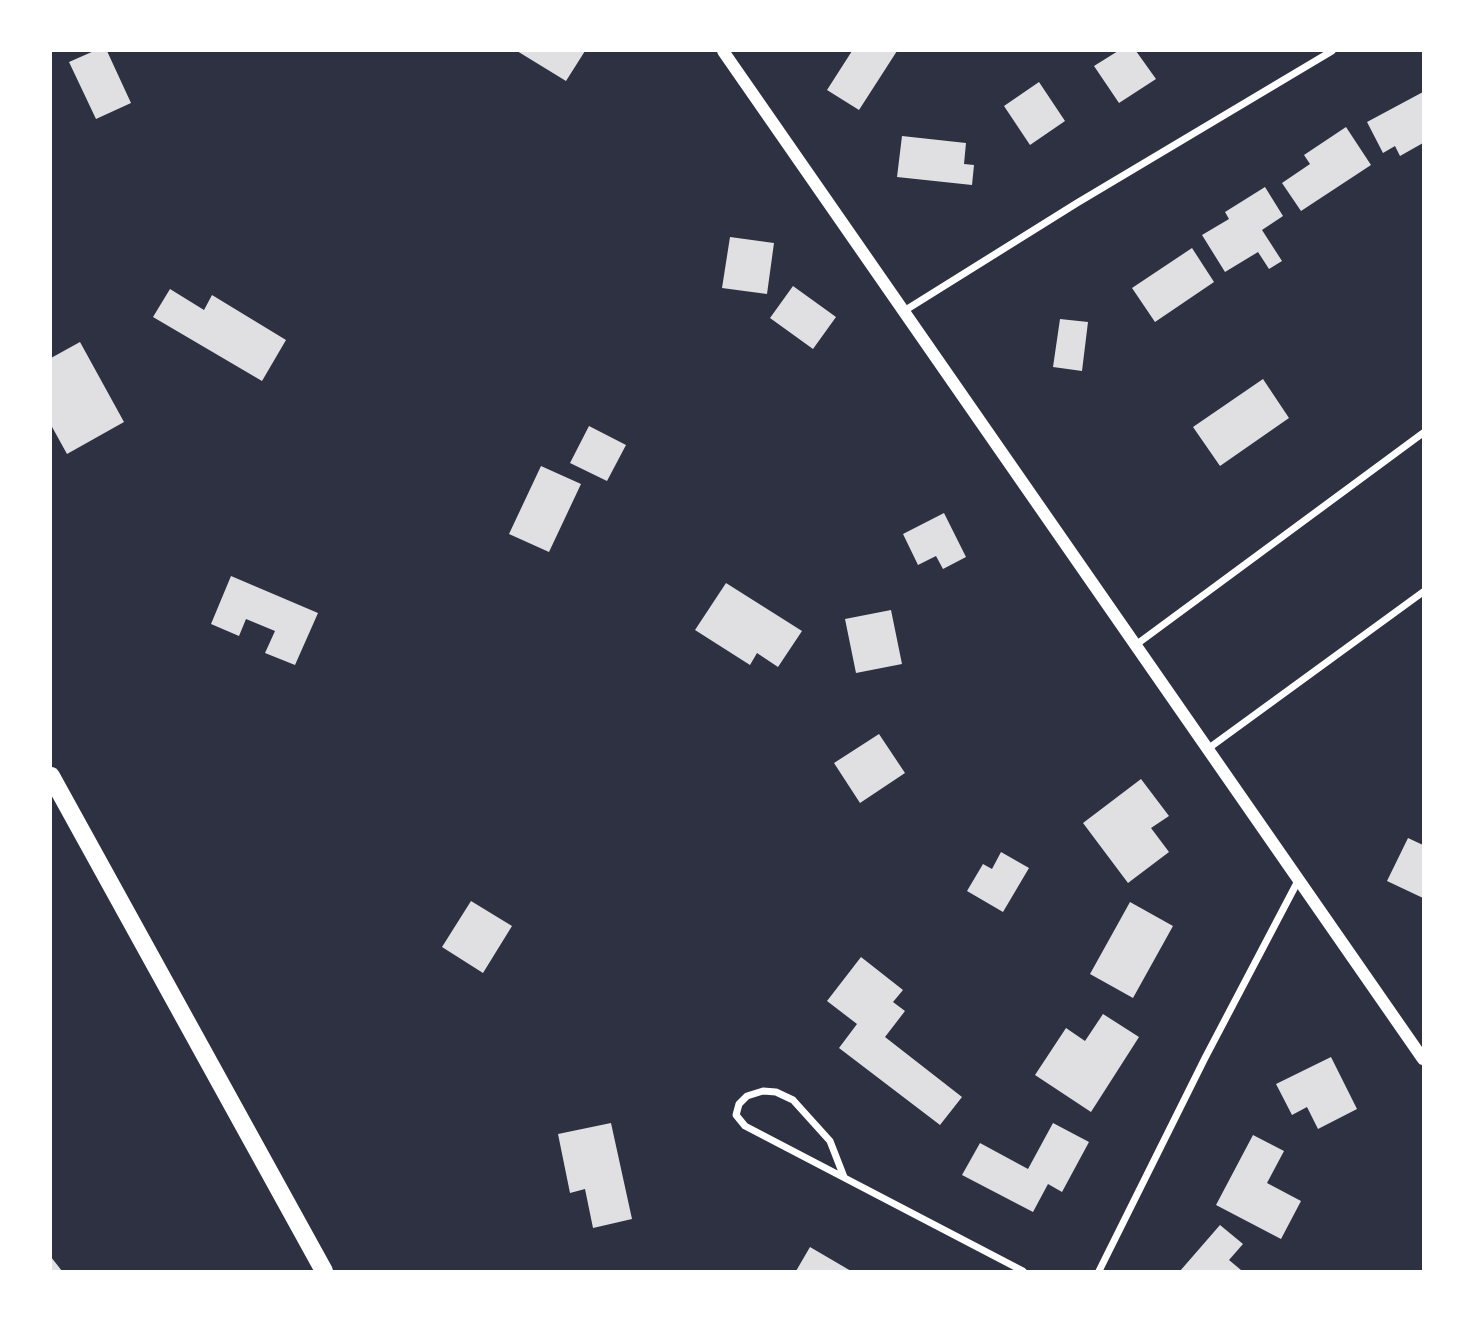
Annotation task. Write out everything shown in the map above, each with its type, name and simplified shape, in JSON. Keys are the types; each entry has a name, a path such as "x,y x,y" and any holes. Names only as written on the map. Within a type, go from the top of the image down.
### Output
{"main road":[{"path":"51,776 324,1271"}],"street":[{"path":"723,51 1299,878 1418,1040 1423,1059"},
{"path":"904,311 1077,203 1332,51"},
{"path":"1137,645 1423,433"},
{"path":"1209,748 1423,592"},
{"path":"1099,1271 1205,1058 1299,878"},
{"path":"844,1177 830,1141 793,1100 776,1092 763,1091 747,1096 739,1104 736,1115 746,1126 1023,1271"}],"building":[{"path":"94,51 107,51 131,103 96,119 69,62"},
{"path":"517,51 585,51 566,81"},
{"path":"852,51 897,51 859,110 827,90"},
{"path":"1118,51 1136,51 1156,79 1119,103 1094,66"},
{"path":"1039,82 1065,121 1030,145 1004,106"},
{"path":"1423,92 1423,143 1400,156 1395,146 1383,153 1367,122"},
{"path":"1346,127 1371,165 1301,211 1282,183 1310,164 1304,155"},
{"path":"902,136 966,143 964,164 974,165 972,185 897,177"},
{"path":"1265,187 1283,216 1262,230 1282,261 1269,269 1258,252 1225,272 1202,235 1229,219 1225,212"},
{"path":"730,237 774,243 767,294 722,288"},
{"path":"1192,248 1214,282 1155,322 1132,288"},
{"path":"793,286 836,317 813,349 770,318"},
{"path":"170,289 204,310 212,295 286,340 262,381 153,317"},
{"path":"1060,319 1088,322 1082,371 1053,367"},
{"path":"80,342 124,422 67,454 51,425 51,358"},
{"path":"1263,379 1289,418 1220,466 1193,427"},
{"path":"589,426 626,445 607,481 570,463"},
{"path":"541,466 581,484 549,552 509,534"},
{"path":"944,513 966,557 943,569 936,556 918,565 903,534"},
{"path":"231,576 318,613 295,665 265,653 275,631 246,619 239,636 211,624"},
{"path":"726,583 802,631 778,667 757,653 750,665 695,630"},
{"path":"891,610 902,664 856,673 845,619"},
{"path":"879,734 905,773 860,803 834,763"},
{"path":"1141,779 1169,816 1151,828 1169,852 1128,883 1083,823"},
{"path":"1408,838 1423,845 1423,898 1387,881"},
{"path":"1001,852 1029,868 1003,912 967,891 983,864 992,869"},
{"path":"471,901 512,926 483,973 442,947"},
{"path":"1130,902 1173,926 1133,998 1090,974"},
{"path":"861,957 903,990 893,1002 905,1011 885,1037 962,1097 940,1125 839,1048 857,1024 827,1001"},
{"path":"1103,1014 1139,1037 1091,1112 1035,1075 1066,1028 1085,1041"},
{"path":"1331,1057 1357,1109 1318,1129 1307,1107 1292,1115 1276,1084"},
{"path":"611,1123 632,1219 593,1228 585,1189 570,1193 558,1134"},
{"path":"1053,1123 1089,1142 1062,1192 1048,1184 1033,1212 962,1175 980,1143 1028,1169"},
{"path":"1253,1135 1284,1151 1267,1183 1301,1201 1281,1239 1216,1205"},
{"path":"1220,1225 1243,1244 1229,1260 1241,1270 1180,1271"},
{"path":"810,1247 851,1271 796,1271"},
{"path":"51,1257 62,1271 51,1271"}]}
